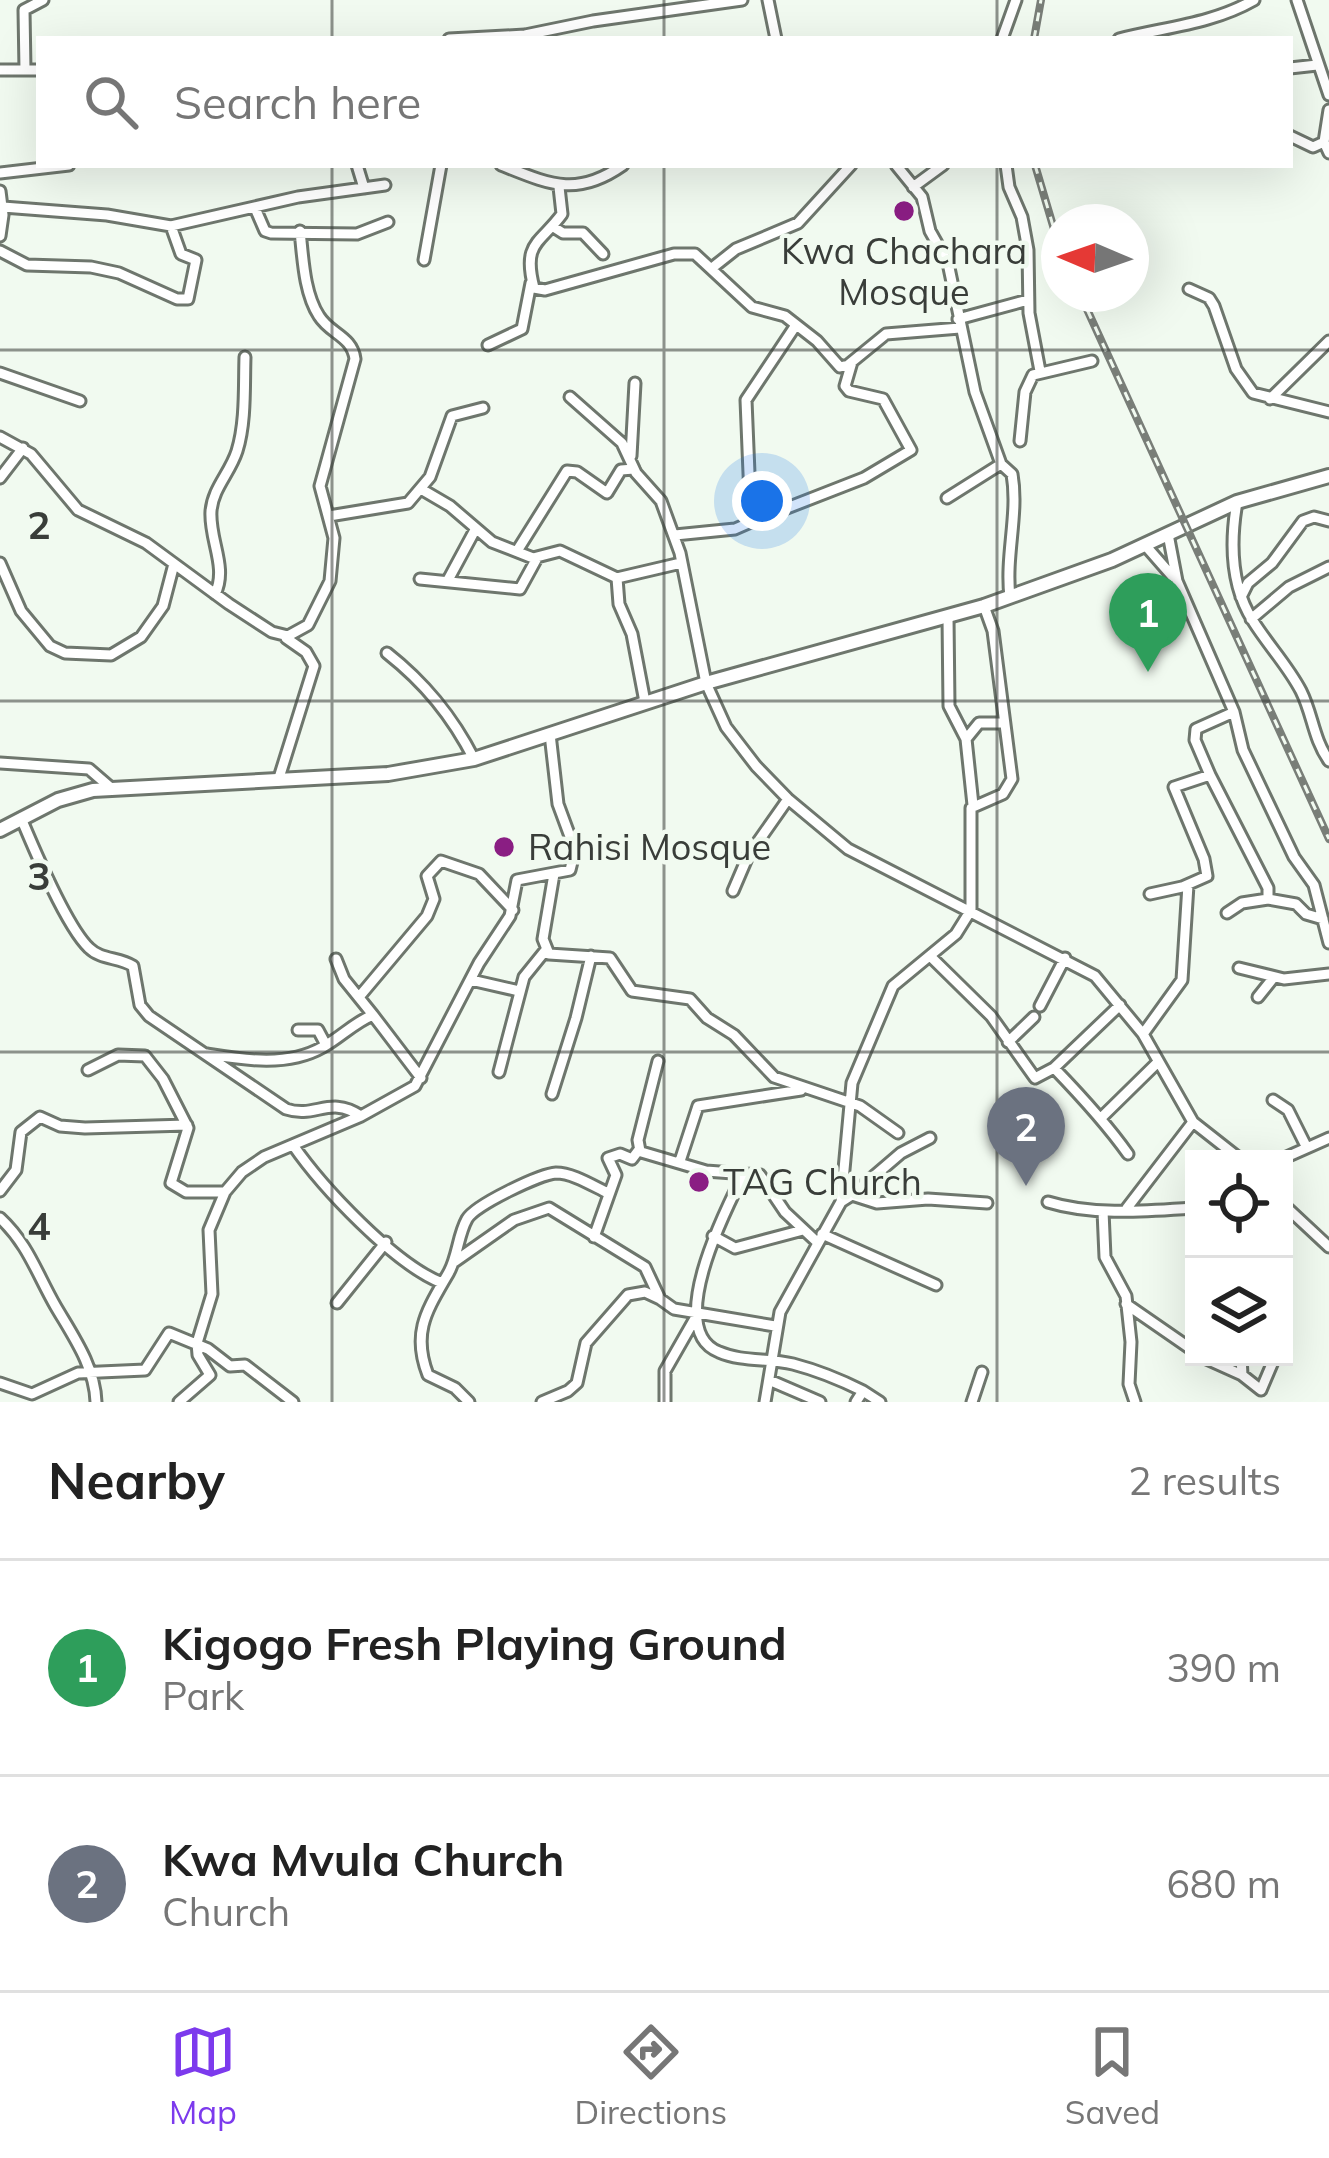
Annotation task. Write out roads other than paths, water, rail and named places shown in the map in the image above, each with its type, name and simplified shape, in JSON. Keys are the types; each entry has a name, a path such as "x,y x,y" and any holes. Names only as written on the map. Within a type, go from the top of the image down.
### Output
{"main road":[{"path":"0,830 67,796 111,788 388,774 474,759 706,682 984,606 1145,544 1237,502 1329,476"}],"street":[{"path":"25,70 23,10 43,0"},
{"path":"506,36 742,0"},
{"path":"768,0 775,36"},
{"path":"1003,36 1016,0"},
{"path":"1131,36 1209,22 1254,0"},
{"path":"1297,0 1329,95"},
{"path":"1293,67 1329,57"},
{"path":"0,70 36,70"},
{"path":"1293,137 1313,147 1326,147 1329,110"},
{"path":"0,173 44,168"},
{"path":"358,168 364,188"},
{"path":"424,260 440,168"},
{"path":"509,168 560,187 618,168"},
{"path":"712,268 736,249 798,223 848,168"},
{"path":"898,168 922,197 930,231 948,263 975,392 1001,464 1012,473 1006,566 1010,597"},
{"path":"914,187 939,168"},
{"path":"1006,168 1026,236 1028,300 1040,371"},
{"path":"3,207 107,215 171,226 298,196 385,184"},
{"path":"488,345 522,329 534,247 563,209 560,187"},
{"path":"0,191 0,236"},
{"path":"255,208 267,233 356,233 388,222"},
{"path":"0,251 27,265 108,271 177,299 188,299 196,260 181,254 171,226"},
{"path":"552,226 563,233 586,235 603,254"},
{"path":"283,636 308,625 323,598 334,559 322,478 356,359 351,344 319,316 309,290 300,231"},
{"path":"531,283 545,290 686,252 703,259 752,307 785,316 845,367 886,334 959,323 1028,300"},
{"path":"1189,289 1209,298 1214,306 1247,387 1270,399 1329,412"},
{"path":"751,522 746,400 796,325"},
{"path":"1270,399 1329,341"},
{"path":"214,594 220,567 211,512 238,448 245,357"},
{"path":"1020,441 1025,392 1040,371 1092,361"},
{"path":"675,535 735,530 864,478 911,450 883,399 845,386 852,362"},
{"path":"0,374 80,401"},
{"path":"635,383 634,469 662,501 675,535 706,682 736,741 788,799 848,849 1095,976 1144,1034 1193,1122 1229,1150"},
{"path":"571,397 631,456"},
{"path":"329,516 401,506 422,489 433,471 452,416 483,408"},
{"path":"0,437 23,448 78,510 146,543 214,594 306,652 314,666 278,781"},
{"path":"0,478 23,448"},
{"path":"947,498 1001,464"},
{"path":"517,551 567,471 577,472 607,493 621,470 634,469"},
{"path":"422,489 451,506 492,542 537,558 560,551 616,578 681,563"},
{"path":"1237,502 1232,555 1241,597 1306,700 1315,740 1329,760"},
{"path":"1241,597 1303,521 1314,517 1329,521"},
{"path":"448,580 475,530"},
{"path":"1168,534 1177,581 1234,712 1243,750 1294,856 1314,885 1329,943"},
{"path":"1145,544 1177,581"},
{"path":"420,579 520,589 537,558"},
{"path":"0,563 21,610 50,646 65,653 111,655 141,637 164,606 174,564"},
{"path":"1251,619 1289,587 1329,567"},
{"path":"616,578 645,702"},
{"path":"973,805 994,799 1012,779 993,631 984,606"},
{"path":"765,1402 775,1326 841,1202 847,1102 893,986 956,934 970,910 973,805 966,739 949,706 948,617"},
{"path":"387,653 433,695 458,727 474,759"},
{"path":"1234,712 1196,729 1195,740 1268,888 1268,899"},
{"path":"966,739 979,723 1004,723"},
{"path":"179,1402 210,1376 197,1343 212,1294 209,1230 225,1192 252,1165 408,1091 421,1078 513,910 517,880 571,870 575,850 556,793 550,734"},
{"path":"0,763 88,769 111,788"},
{"path":"1150,894 1205,878 1207,869 1174,787 1210,775"},
{"path":"733,891 748,856 788,799"},
{"path":"21,818 84,943 102,957 131,964 144,1012 286,1109 299,1113 340,1104 361,1115"},
{"path":"358,998 428,916 434,899 427,876 441,861 479,874 513,910"},
{"path":"499,1072 519,992 529,967 544,951 554,874"},
{"path":"1144,1034 1182,980 1188,885"},
{"path":"1227,913 1242,903 1268,899 1296,904 1323,920"},
{"path":"544,951 554,956 610,958 627,986 637,993 690,999 774,1077 860,1106 898,1132"},
{"path":"552,1094 577,1018 590,956"},
{"path":"931,956 981,1004 1037,1080 1120,1006"},
{"path":"336,958 344,979 421,1078"},
{"path":"1008,1042 1037,1011 1065,958"},
{"path":"1238,968 1296,979 1329,974"},
{"path":"1258,997 1274,976"},
{"path":"471,980 519,992"},
{"path":"201,1053 277,1060 307,1054 374,1015"},
{"path":"298,1030 316,1029 326,1045"},
{"path":"88,1070 118,1055 144,1055 187,1124 171,1183 186,1192 225,1192"},
{"path":"640,1151 638,1140 658,1061"},
{"path":"1102,1117 1158,1062"},
{"path":"1054,1068 1102,1117 1128,1154"},
{"path":"680,1161 698,1106 809,1090"},
{"path":"1273,1100 1288,1110 1306,1146"},
{"path":"0,1191 16,1170 21,1132 40,1117 73,1128 187,1124"},
{"path":"1125,1209 1193,1122"},
{"path":"841,1202 901,1153 930,1138"},
{"path":"1293,1153 1329,1138"},
{"path":"293,1144 341,1205 421,1273 442,1283"},
{"path":"640,1151 706,1171 763,1177 784,1212 803,1230 936,1285"},
{"path":"594,1237 616,1175 608,1158 620,1154 632,1159 640,1151"},
{"path":"469,1402 455,1388 428,1376 421,1348 428,1304 454,1262 471,1213 531,1181 558,1173 608,1193"},
{"path":"665,1402 665,1371 697,1316 713,1236 743,1173"},
{"path":"852,1195 878,1203 928,1199 988,1203"},
{"path":"1048,1202 1103,1211 1185,1208"},
{"path":"454,1262 494,1232 542,1208 554,1209 650,1272 660,1299"},
{"path":"1103,1211 1103,1250 1124,1288 1131,1342 1129,1384 1135,1402"},
{"path":"1293,1213 1329,1247"},
{"path":"0,1217 26,1246 92,1371 96,1402"},
{"path":"713,1236 735,1248 803,1230"},
{"path":"338,1303 386,1242"},
{"path":"542,1402 577,1383 586,1343 628,1295 645,1292 697,1316 775,1326"},
{"path":"1126,1304 1185,1346"},
{"path":"697,1316 704,1342 717,1352 744,1360 792,1364 880,1402"},
{"path":"0,1383 35,1398 58,1380 92,1371 148,1369 168,1333 197,1343 230,1366 245,1365 293,1402"},
{"path":"1222,1366 1241,1375 1273,1402"},
{"path":"1240,1366 1241,1375"},
{"path":"1261,1390 1271,1366"},
{"path":"972,1402 982,1372"},
{"path":"769,1380 820,1402"},
{"path":"856,1402 863,1391"}],"railway":[{"path":"1035,36 1041,0"},
{"path":"1036,168 1047,204"},
{"path":"1088,312 1329,839"}],"place":[{"name":"Kwa Chachara Mosque","path":"904,211"},
{"name":"Kigogo Fresh Playing Ground","path":"1148,672"},
{"name":"Rahisi Mosque","path":"504,847"},
{"name":"TAG Church","path":"699,1182"},
{"name":"Kwa Mvula Church","path":"1026,1186"}]}
